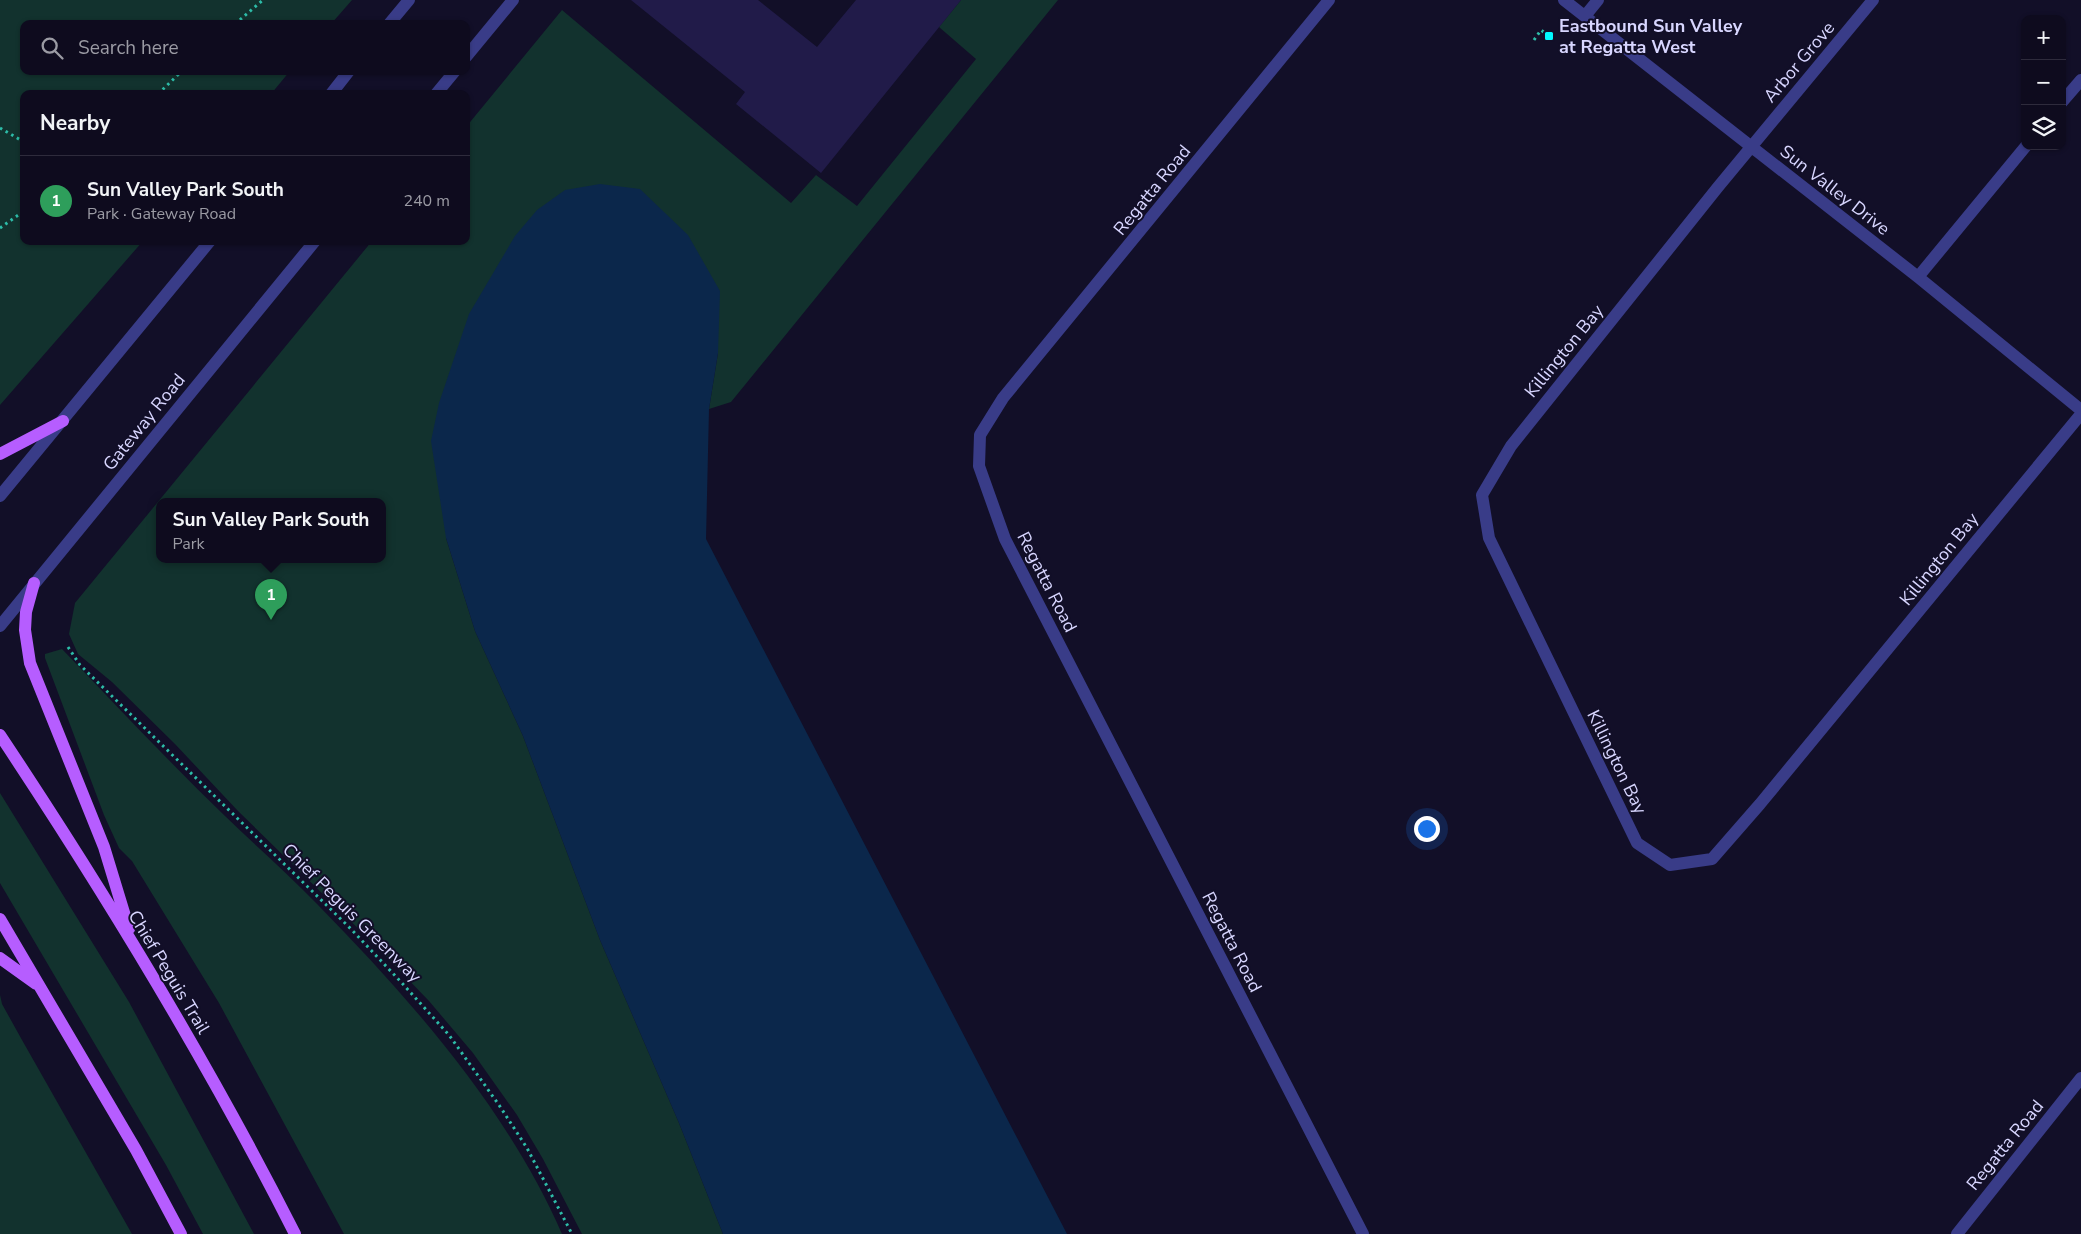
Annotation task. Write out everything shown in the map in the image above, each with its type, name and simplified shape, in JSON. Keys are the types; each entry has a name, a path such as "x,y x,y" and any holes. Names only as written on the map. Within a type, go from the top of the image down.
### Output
{"main road":[{"path":"0,454 63,422"},
{"path":"34,584 26,612 25,630 30,663 104,846 134,945"},
{"name":"Chief Peguis Trail","path":"0,735 62,828 134,945 248,1146 295,1234"},
{"path":"0,919 136,1150 181,1234"},
{"path":"0,958 42,988"}],"street":[{"path":"392,20 409,0"},
{"path":"470,52 513,0"},
{"name":"Regatta Road","path":"1329,0 1003,398 980,435 979,466 1005,539 1363,1234"},
{"name":"Sun Valley Drive","path":"1563,0 1918,277 2081,412"},
{"path":"1585,16 1598,0"},
{"name":"Arbor Grove","path":"1752,146 1873,0"},
{"path":"334,90 346,75"},
{"path":"439,90 452,75"},
{"path":"2066,97 2081,80"},
{"name":"Killington Bay","path":"1752,146 1510,446 1482,494 1488,538 1637,843 1670,865 1712,859 1760,804 2081,412"},
{"path":"1918,277 2023,150"},
{"path":"0,496 63,422 207,245"},
{"name":"Gateway Road","path":"0,626 312,245"},
{"name":"Regatta Road","path":"1957,1234 2081,1078"}],"path":[{"path":"240,20 263,0"},
{"path":"1534,40 1541,30 1549,36"},
{"path":"162,90 178,75"},
{"path":"0,128 20,140"},
{"path":"0,228 20,214"},
{"name":"Chief Peguis Greenway","path":"68,647 80,665 351,929 402,982 449,1036 499,1105 527,1148 572,1234"}],"green space":[{"path":"0,0 352,0 334,20 20,20 20,75 287,75 274,90 20,90 20,245 140,245 0,405"},
{"path":"961,0 1058,0 731,402 709,409 718,353 446,538 475,631 523,736 600,940 679,1123 723,1234 582,1234 543,1159 517,1115 473,1053 429,1001 373,943 238,811 175,744 112,682 78,654 69,634 75,603 156,504 156,563 386,563 386,498 161,498 369,245 470,245 470,122 562,10 791,203 816,175 857,206 976,59 939,27"},
{"path":"62,649 225,816 318,905 388,979 455,1059 486,1101 540,1188 562,1234 344,1234 219,1003 132,861 119,848 104,815 45,658 45,654"},
{"path":"0,793 129,1002 254,1234 203,1234 166,1165 0,883"},
{"path":"0,995 2,1004 132,1234 0,1234"}],"water":[{"path":"600,184 640,189 688,235 720,291 718,353 709,409 706,539 1067,1234 723,1234 679,1123 600,940 523,736 475,631 446,538 431,441 439,403 469,314 515,236 537,210 565,190"}],"building":[{"path":"631,0 758,0 817,47 856,0 961,0 821,173 736,104 745,92"}],"place":[{"name":"Eastbound Sun Valley at Regatta West","path":"1549,36"},
{"name":"Sun Valley Park South","path":"271,620"}]}
